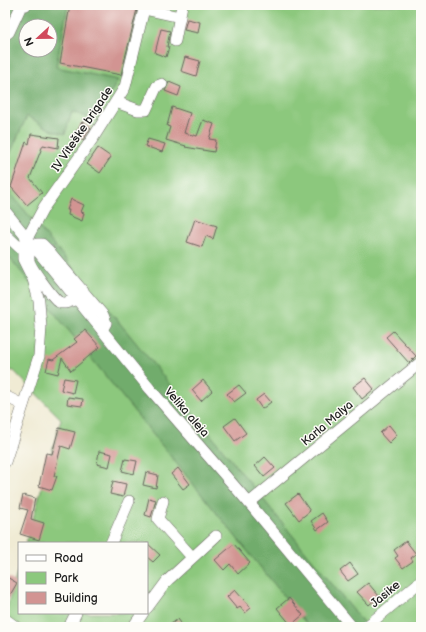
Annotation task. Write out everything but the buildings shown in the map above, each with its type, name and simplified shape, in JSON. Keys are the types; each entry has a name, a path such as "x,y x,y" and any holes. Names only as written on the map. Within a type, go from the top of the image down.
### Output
{"street":[{"path":"5,35 9,32 21,6 26,5"},
{"path":"175,41 182,5"},
{"path":"145,7 180,16"},
{"name":"IV Viteške brigade","path":"22,254 31,242 44,207 126,87 145,7"},
{"path":"116,102 138,110 146,110 157,86 162,84"},
{"name":"Velika aleja","path":"5,212 150,389 249,503 352,627"},
{"path":"5,234 22,254 33,279 39,301 41,327 39,356 5,462"},
{"path":"77,299 66,304 59,302 49,290 29,261 31,242 42,244 49,251 103,315 106,324 102,330"},
{"name":"Karla Malya","path":"249,503 421,362"},
{"path":"5,396 23,405"},
{"path":"111,542 129,501"},
{"path":"163,501 158,519 192,557"},
{"path":"148,607 167,581 216,536"},
{"name":"Jasike","path":"366,627 421,581"},
{"path":"69,627 76,614"},
{"path":"133,627 142,614"},
{"path":"5,619 16,627"}],"green space":[{"path":"5,5 421,5 421,627 5,627 5,615 18,570 18,614 148,614 148,542 26,542 61,419 14,371 5,370"},
{"path":"5,5 68,5 58,57 58,18 18,18 18,58 58,58 56,67 118,80 95,120 72,112 65,134 51,130 27,116 5,165"},
{"path":"5,187 128,333 367,627 309,627 5,252"}]}
